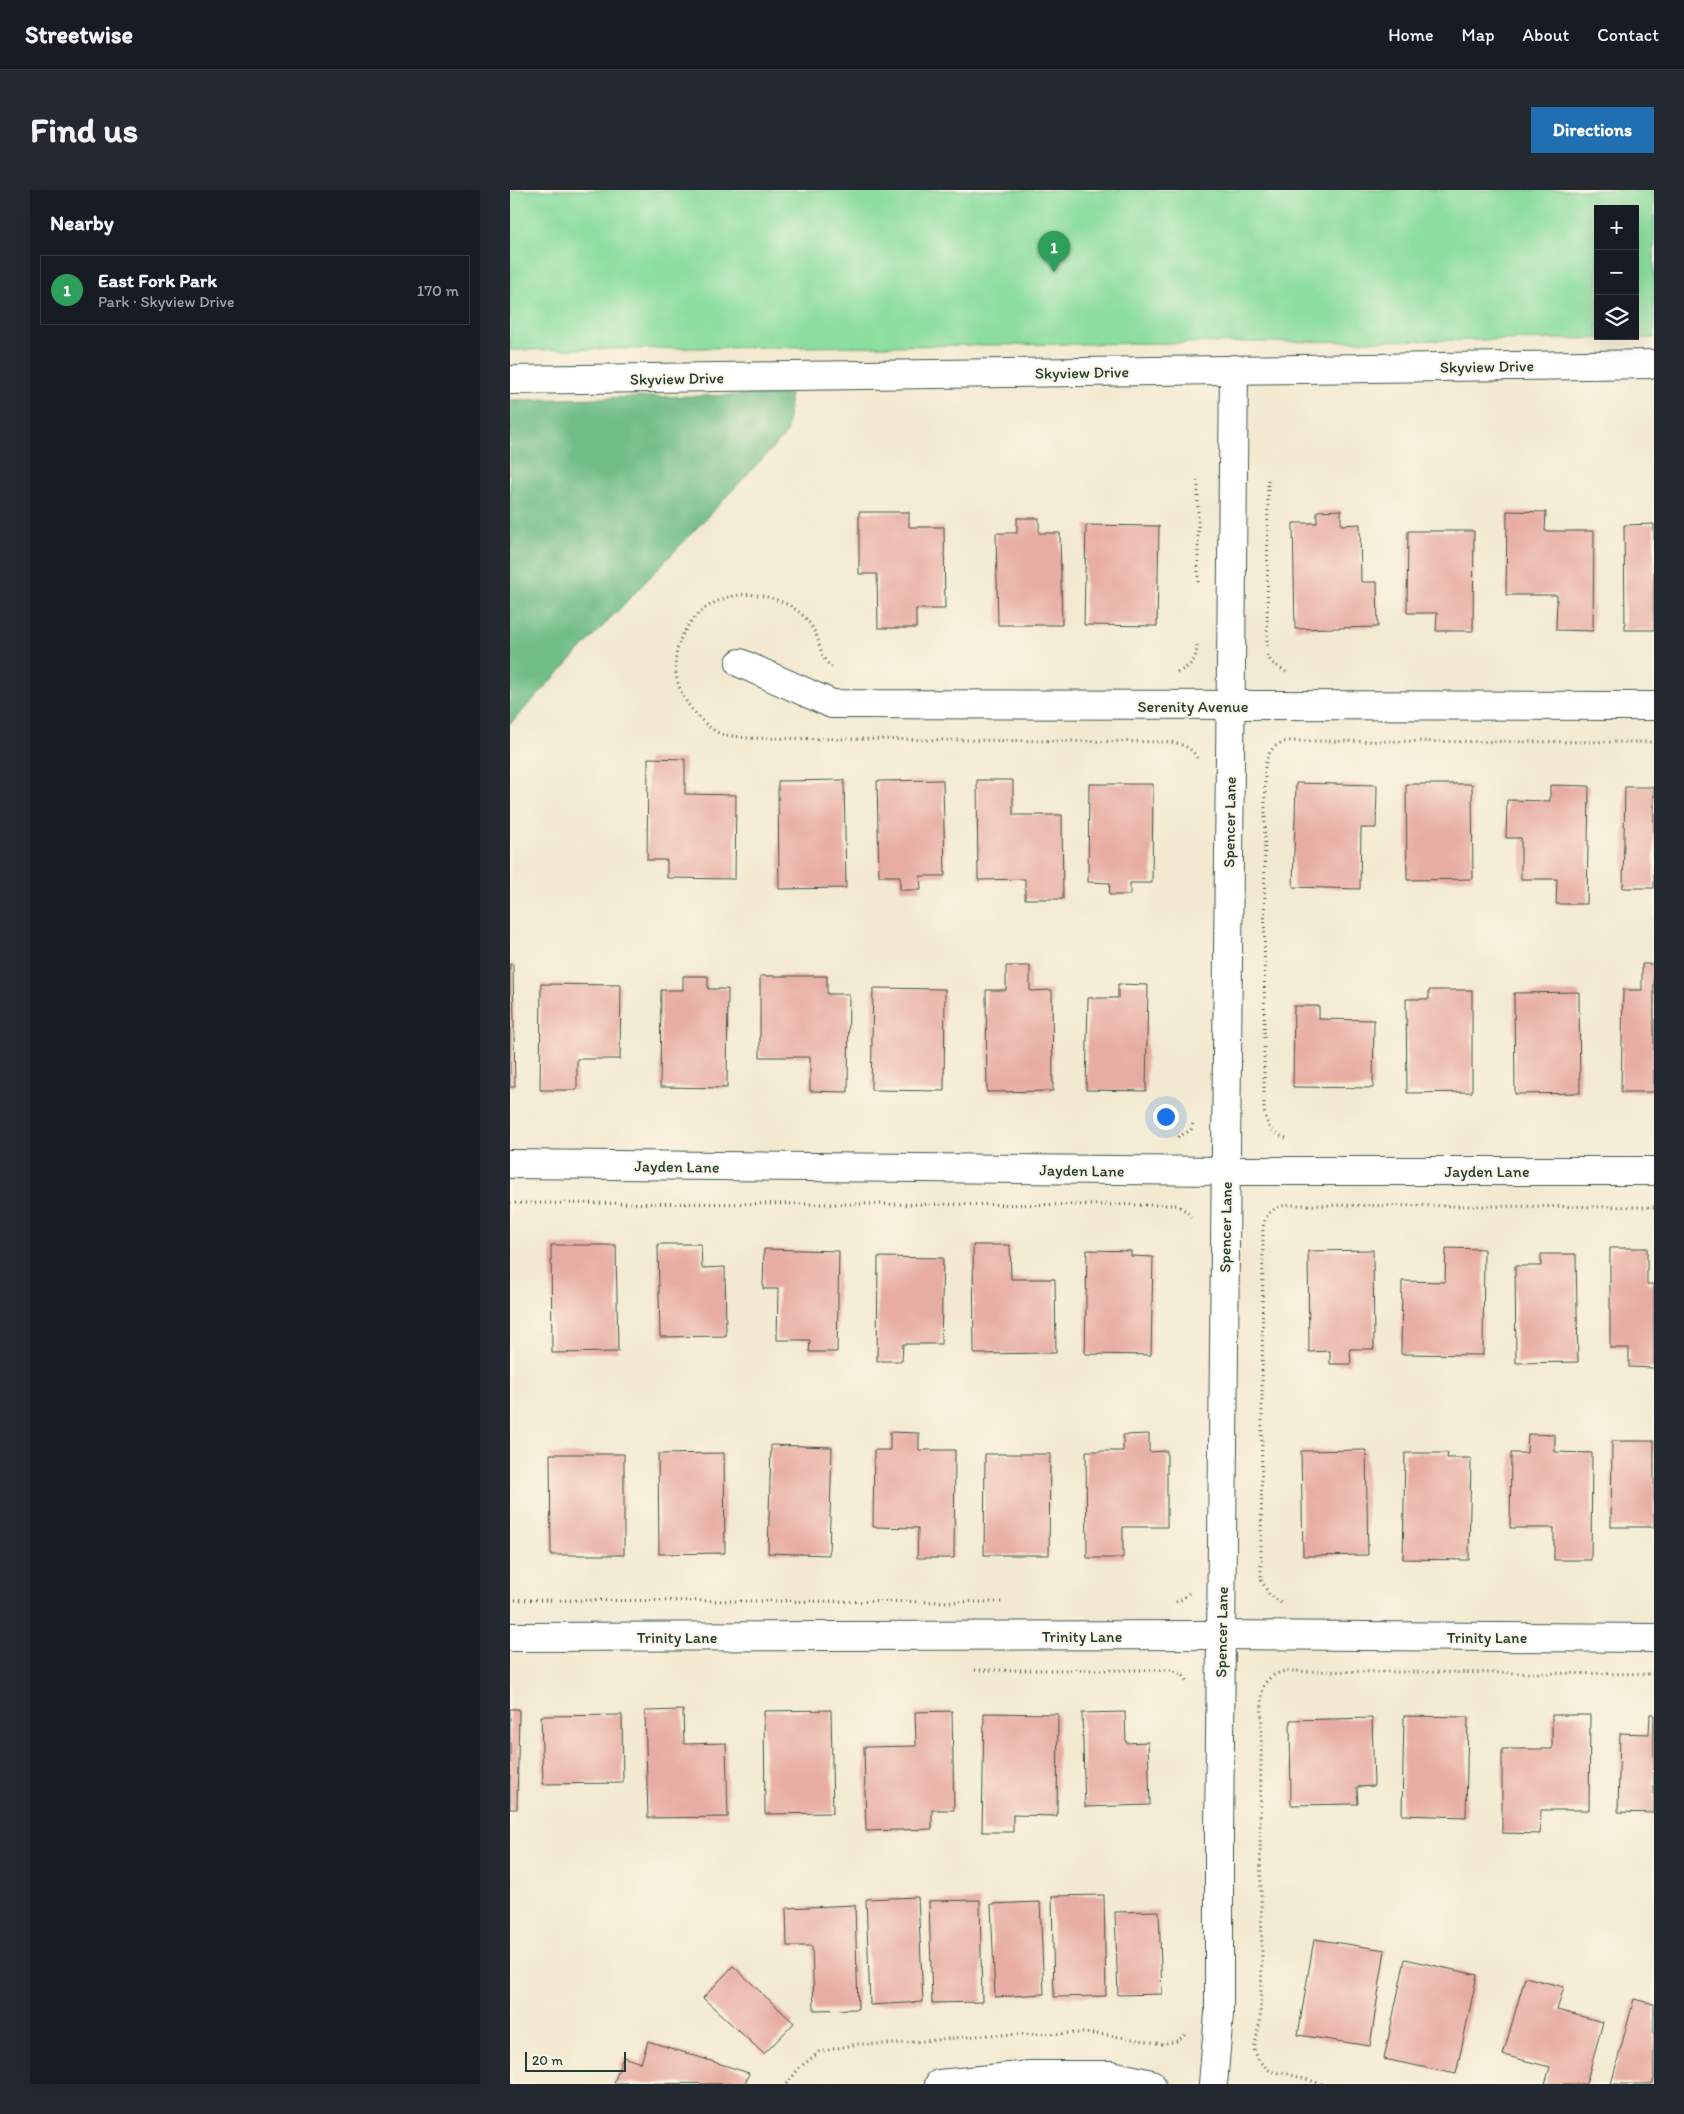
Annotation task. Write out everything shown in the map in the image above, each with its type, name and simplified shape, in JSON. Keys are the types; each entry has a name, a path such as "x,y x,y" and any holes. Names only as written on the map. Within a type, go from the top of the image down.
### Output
{"street":[{"name":"Skyview Drive","path":"510,380 1654,364"},
{"name":"Spencer Lane","path":"1212,2084 1219,2014 1234,369"},
{"name":"Serenity Avenue","path":"740,663 832,704 1654,706"},
{"name":"Jayden Lane","path":"510,1164 1226,1171 1654,1171"},
{"name":"Trinity Lane","path":"510,1637 1221,1636 1654,1638"},
{"path":"939,2084 1030,2075 1111,2075 1151,2084"}],"path":[{"path":"1198,479 1198,585"},
{"path":"1268,480 1267,654 1275,666 1288,672"},
{"path":"833,668 824,660 814,631 800,612 777,599 755,594 730,595 705,607 687,628 676,653 678,683 684,697 700,719 720,734 744,738 1168,742 1185,745 1194,752 1199,765"},
{"path":"1171,672 1179,671 1192,664 1196,658 1197,643"},
{"path":"1288,1138 1276,1134 1268,1126 1264,1110 1265,766 1272,749 1277,744 1288,741 1654,742"},
{"path":"1174,1138 1186,1133 1194,1124"},
{"path":"510,1203 1176,1205 1186,1211 1194,1221"},
{"path":"1287,1604 1272,1598 1265,1590 1261,1580 1262,1227 1266,1216 1276,1208 1288,1205 1654,1207"},
{"path":"1173,1602 1183,1599 1190,1590"},
{"path":"510,1600 1007,1602"},
{"path":"970,1670 1172,1670 1182,1674 1191,1687"},
{"path":"1322,2084 1288,2074 1271,2072 1262,2065 1255,2055 1254,2049 1260,2021 1262,1960 1261,1739 1262,1692 1265,1682 1275,1674 1286,1671 1654,1674"},
{"path":"787,2084 799,2068 819,2052 857,2044 894,2044 986,2035 1082,2033 1163,2044 1178,2041 1186,2032"}],"green space":[{"path":"510,190 1654,190 1654,338 1639,338 1639,205 1594,205 1594,339 510,350"},
{"path":"790,394 787,433 510,724 510,400"}],"building":[{"path":"1341,510 1341,525 1360,524 1361,582 1377,582 1378,627 1295,629 1293,523 1317,523 1317,511"},
{"path":"1507,511 1546,512 1545,531 1594,531 1593,631 1556,630 1557,595 1506,595"},
{"path":"859,512 909,512 909,527 944,527 945,609 916,609 916,628 878,628 877,574 859,574"},
{"path":"1017,518 1039,518 1039,533 1060,533 1062,625 998,625 996,533 1017,533"},
{"path":"1654,524 1654,630 1625,630 1624,525"},
{"path":"1086,525 1159,526 1157,626 1084,625"},
{"path":"1408,531 1474,531 1473,631 1436,631 1437,613 1407,613"},
{"path":"648,758 685,759 685,794 736,795 735,879 667,878 667,860 647,860"},
{"path":"844,780 846,888 779,889 778,781"},
{"path":"943,780 945,876 920,876 921,890 900,890 900,876 879,876 877,781"},
{"path":"977,780 1013,780 1013,815 1062,815 1063,899 1025,899 1025,879 978,880"},
{"path":"1296,783 1377,785 1376,828 1361,828 1360,889 1293,887"},
{"path":"1089,784 1153,784 1152,883 1130,883 1130,895 1109,895 1110,883 1088,882"},
{"path":"1406,784 1472,784 1473,879 1407,880"},
{"path":"1550,785 1589,786 1587,904 1556,904 1557,879 1521,879 1521,838 1506,838 1507,800 1550,801"},
{"path":"1625,787 1654,787 1654,888 1623,888"},
{"path":"510,964 513,964 515,1087 510,1087"},
{"path":"1642,964 1654,964 1654,1092 1621,1092 1623,990 1642,990"},
{"path":"1006,966 1030,966 1030,991 1052,990 1053,1091 987,1092 986,990 1006,990"},
{"path":"683,976 708,976 708,989 728,989 727,1088 660,1087 661,990 683,990"},
{"path":"760,976 827,976 827,994 849,994 848,1092 810,1091 810,1057 760,1057"},
{"path":"541,984 621,985 620,1059 577,1059 577,1090 540,1090"},
{"path":"1118,984 1148,985 1146,1091 1086,1090 1088,998 1118,998"},
{"path":"873,988 945,989 944,1091 871,1090"},
{"path":"1429,990 1472,990 1472,1092 1407,1093 1406,999 1429,999"},
{"path":"1579,992 1580,1093 1515,1094 1514,993"},
{"path":"1294,1006 1319,1006 1319,1019 1374,1020 1373,1088 1293,1087"},
{"path":"658,1244 701,1244 702,1268 725,1267 726,1336 660,1337"},
{"path":"551,1245 616,1245 618,1352 552,1353"},
{"path":"973,1245 1010,1245 1011,1279 1055,1279 1056,1353 974,1354"},
{"path":"1446,1248 1484,1249 1483,1355 1401,1354 1402,1281 1445,1282"},
{"path":"1610,1248 1647,1248 1647,1284 1654,1284 1654,1368 1629,1367 1629,1348 1610,1348"},
{"path":"764,1249 839,1251 837,1352 809,1352 810,1340 777,1340 778,1289 763,1289"},
{"path":"1087,1250 1131,1251 1131,1256 1153,1257 1151,1355 1085,1354"},
{"path":"1373,1250 1374,1349 1350,1349 1351,1364 1330,1364 1330,1351 1309,1352 1308,1251"},
{"path":"1541,1254 1576,1254 1578,1362 1516,1363 1515,1266 1541,1266"},
{"path":"878,1257 943,1258 941,1344 903,1344 902,1361 877,1361"},
{"path":"890,1432 919,1433 919,1450 955,1450 954,1558 917,1558 918,1528 873,1527 874,1450 890,1450"},
{"path":"1149,1434 1149,1452 1167,1451 1167,1527 1123,1527 1123,1558 1087,1558 1086,1451 1123,1451 1123,1435"},
{"path":"1528,1434 1555,1435 1555,1452 1592,1453 1591,1560 1554,1560 1554,1528 1510,1528 1511,1453 1527,1453"},
{"path":"1612,1441 1654,1441 1654,1527 1611,1527"},
{"path":"771,1445 832,1447 829,1555 768,1553"},
{"path":"1366,1450 1368,1555 1303,1556 1301,1451"},
{"path":"724,1453 725,1553 659,1554 658,1454"},
{"path":"1405,1453 1448,1453 1447,1458 1471,1458 1469,1560 1403,1559"},
{"path":"550,1454 624,1454 624,1555 551,1555"},
{"path":"985,1454 1050,1454 1049,1555 984,1555"},
{"path":"510,1709 519,1709 517,1809 510,1809"},
{"path":"683,1710 684,1744 726,1743 728,1817 648,1818 645,1711"},
{"path":"831,1710 833,1813 765,1814 764,1711"},
{"path":"952,1711 954,1810 932,1810 932,1829 866,1831 864,1747 916,1746 915,1712"},
{"path":"1125,1712 1126,1743 1148,1742 1150,1805 1085,1807 1082,1713"},
{"path":"984,1713 1058,1714 1057,1816 1013,1815 1013,1832 982,1832"},
{"path":"1650,1714 1654,1714 1654,1813 1618,1812 1620,1733 1649,1734"},
{"path":"622,1715 623,1783 543,1784 541,1716"},
{"path":"1552,1715 1590,1715 1589,1810 1541,1810 1540,1834 1502,1833 1502,1749 1552,1749"},
{"path":"1404,1716 1468,1717 1466,1817 1402,1815"},
{"path":"1372,1718 1374,1786 1357,1787 1358,1804 1291,1805 1290,1720"},
{"path":"1104,1895 1106,1996 1054,1997 1052,1896"},
{"path":"918,1897 923,2002 870,2005 866,1899"},
{"path":"980,1900 982,2002 932,2003 929,1901"},
{"path":"1040,1902 1044,1994 995,1997 991,1904"},
{"path":"855,1905 858,2009 814,2010 812,1946 787,1946 786,1908"},
{"path":"1159,1911 1162,1994 1118,1995 1115,1912"},
{"path":"1314,1939 1385,1950 1370,2046 1298,2035"},
{"path":"1405,1959 1477,1975 1456,2074 1384,2059"},
{"path":"733,1966 794,2023 764,2054 703,1998"},
{"path":"1525,1977 1564,1987 1557,2010 1603,2022 1586,2084 1545,2084 1550,2067 1503,2055"},
{"path":"1634,1999 1654,2004 1654,2079 1652,2084 1611,2084"},
{"path":"648,2041 749,2073 745,2084 614,2083 623,2057 641,2063"}],"place":[{"name":"East Fork Park","path":"1054,272"}]}
